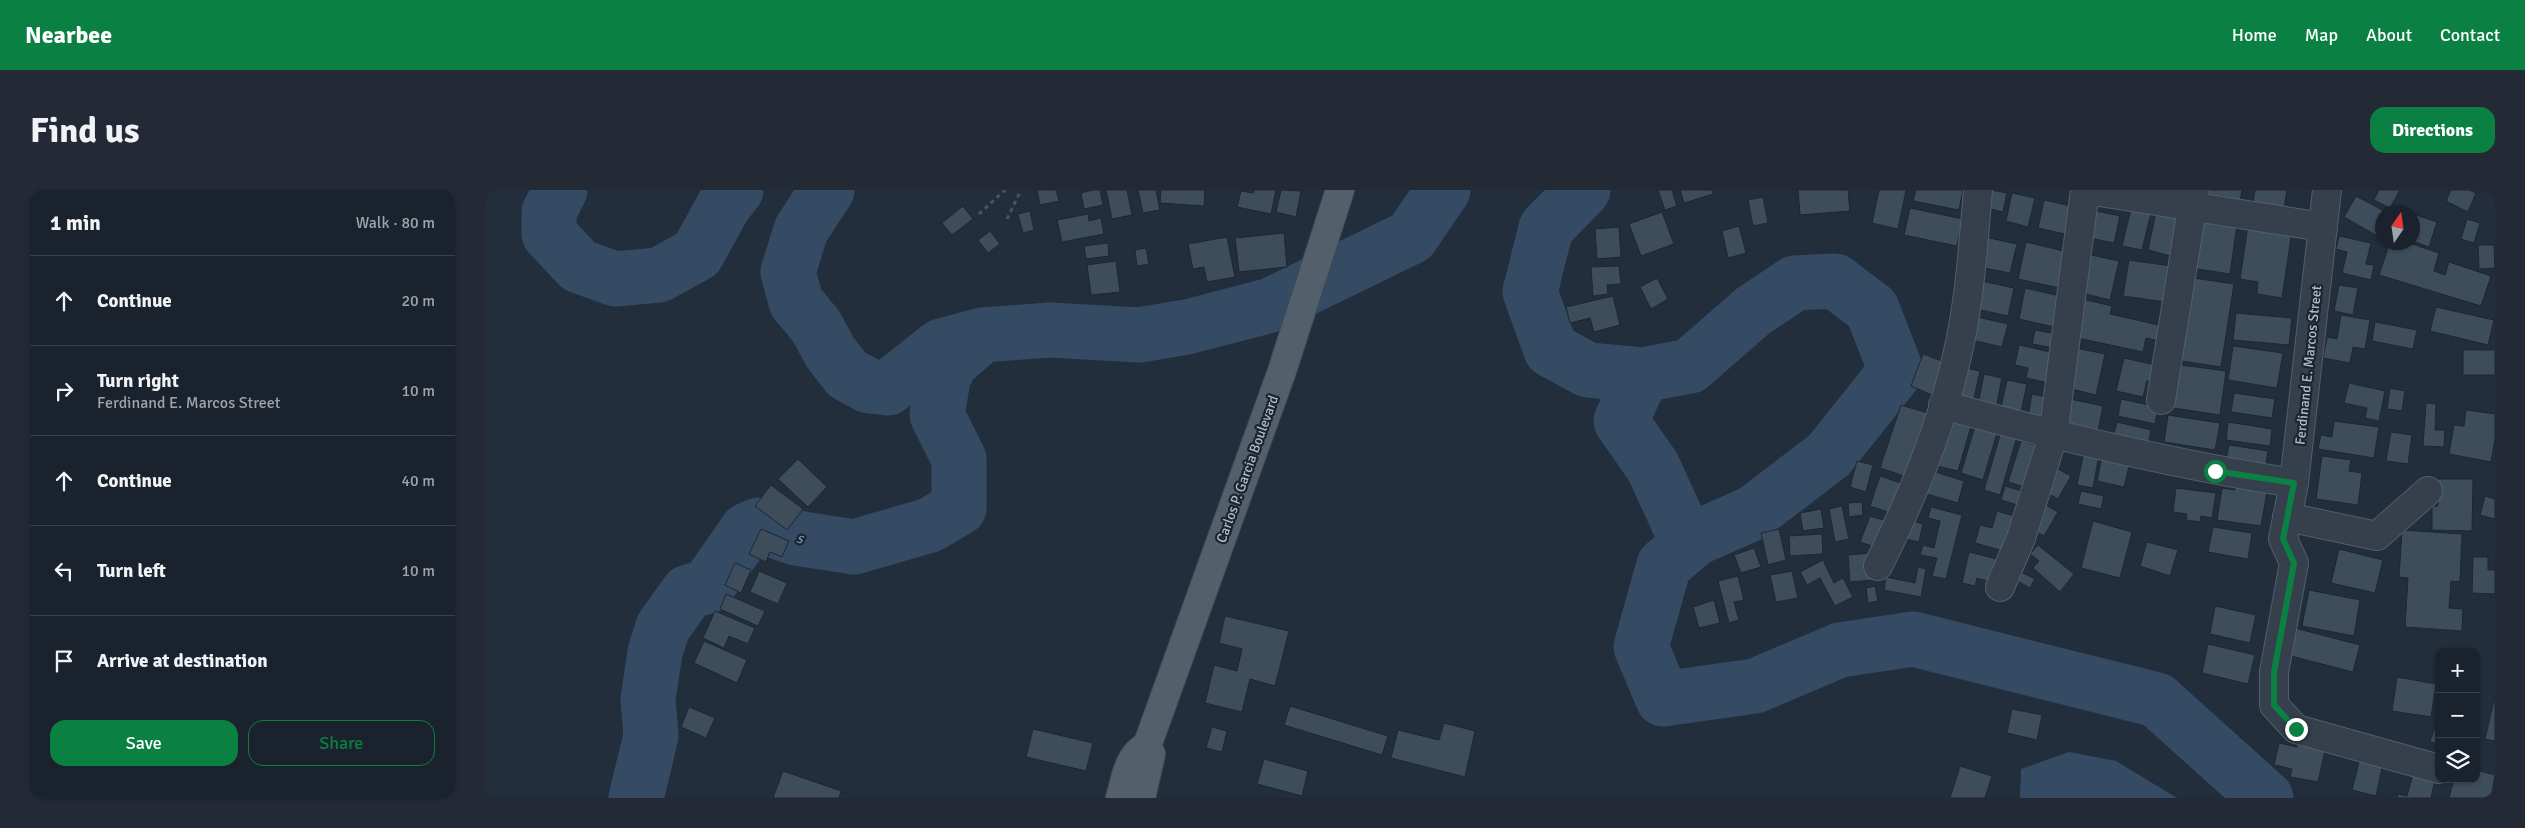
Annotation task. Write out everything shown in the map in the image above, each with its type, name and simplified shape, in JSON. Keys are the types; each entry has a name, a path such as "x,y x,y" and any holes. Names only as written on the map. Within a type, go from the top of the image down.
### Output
{"main road":[{"name":"Carlos P. Garcia Boulevard","path":"1141,798 1151,754 1147,746 1282,371 1340,190"},
{"name":"Carlos P. Garcia Boulevard","path":"1120,798 1132,761 1140,748 1147,746"}],"street":[{"path":"1878,566 1910,502 1957,357 1970,287 1978,190"},
{"path":"2000,587 2021,538 2053,436 2086,190 2194,198 2323,227"},
{"name":"Ferdinand E. Marcos Street","path":"2285,528 2294,483 2327,190"},
{"path":"2161,400 2194,198"},
{"path":"1943,405 2053,436 2215,471 2294,483"},
{"path":"2428,491 2377,536 2285,528 2294,563 2274,672 2274,705 2296,729 2435,768"}],"path":[{"path":"979,214 1005,190"},
{"path":"1007,219 1021,190"}],"water":[{"path":"2069,752 2116,761 2177,798 2020,798 2021,769"}],"building":[{"path":"1037,190 1056,190 1059,201 1040,205"},
{"path":"1100,190 1103,205 1084,209 1081,193"},
{"path":"1106,190 1127,190 1132,215 1112,219"},
{"path":"1138,190 1156,190 1160,210 1143,213"},
{"path":"1161,190 1205,190 1204,206 1160,203"},
{"path":"1254,190 1276,190 1271,214 1237,207 1241,191 1253,193"},
{"path":"1281,190 1301,191 1296,217 1276,212"},
{"path":"1658,190 1672,190 1677,206 1665,210"},
{"path":"1680,190 1712,190 1713,194 1684,203"},
{"path":"1798,190 1848,190 1850,211 1800,215"},
{"path":"1879,190 1906,190 1898,229 1872,223"},
{"path":"1916,190 1963,190 1959,210 1913,201"},
{"path":"1991,190 2007,193 2003,212 1986,208"},
{"path":"2206,190 2242,190 2240,201 2205,194"},
{"path":"2255,190 2287,190 2284,209 2253,202"},
{"path":"2379,190 2400,190 2392,205 2384,205 2374,200"},
{"path":"2451,190 2469,190 2476,193 2468,212 2446,201"},
{"path":"2012,193 2035,198 2028,227 2006,221"},
{"path":"2356,196 2375,206 2375,235 2344,217"},
{"path":"1763,197 1768,223 1753,226 1748,200"},
{"path":"2044,200 2075,207 2069,235 2038,228"},
{"path":"963,206 973,219 952,235 942,223"},
{"path":"1910,208 1963,219 1957,246 1904,235"},
{"path":"2131,209 2151,213 2142,250 2122,246"},
{"path":"2091,210 2120,216 2114,243 2085,237"},
{"path":"1030,211 1034,230 1023,233 1018,214"},
{"path":"1662,212 1674,244 1641,256 1629,224"},
{"path":"2156,212 2183,218 2174,257 2148,250"},
{"path":"1088,214 1089,221 1101,218 1104,234 1062,242 1057,220"},
{"path":"2420,216 2437,222 2429,247 2420,244"},
{"path":"2199,219 2237,225 2230,274 2191,268"},
{"path":"2467,219 2480,223 2474,243 2461,239"},
{"path":"2248,225 2292,231 2282,298 2257,294 2258,282 2240,279"},
{"path":"1739,226 1746,253 1728,258 1722,231"},
{"path":"1619,227 1621,257 1597,259 1595,229"},
{"path":"990,231 1000,244 988,253 978,240"},
{"path":"1284,233 1287,267 1239,272 1235,238"},
{"path":"2339,236 2371,243 2366,264 2374,265 2371,280 2342,273 2347,252 2336,249"},
{"path":"1227,237 1235,277 1207,282 1204,267 1193,269 1188,244"},
{"path":"1985,237 2017,244 2010,273 1979,267"},
{"path":"2026,242 2072,253 2064,289 2018,279"},
{"path":"1108,243 1109,256 1086,259 1084,246"},
{"path":"2478,245 2494,245 2495,268 2479,269"},
{"path":"2420,247 2439,253 2434,271 2445,275 2449,262 2491,276 2481,306 2379,275 2387,250 2420,250"},
{"path":"1146,248 1149,264 1137,266 1135,250"},
{"path":"2087,254 2119,261 2110,300 2078,292"},
{"path":"2129,260 2178,267 2172,303 2123,296"},
{"path":"1116,261 1120,292 1091,295 1087,265"},
{"path":"1619,266 1621,284 1607,285 1608,294 1593,296 1591,267"},
{"path":"2187,277 2234,284 2221,367 2175,360"},
{"path":"1657,278 1668,299 1651,309 1640,287"},
{"path":"1977,280 2014,288 2008,316 1972,308"},
{"path":"2339,285 2358,288 2353,315 2334,311"},
{"path":"2025,288 2065,297 2058,328 2019,319"},
{"path":"1613,296 1620,325 1594,332 1590,318 1570,323 1566,307"},
{"path":"2082,299 2112,306 2110,314 2163,326 2159,341 2146,338 2143,352 2073,337"},
{"path":"2436,307 2494,320 2488,345 2430,331"},
{"path":"2236,313 2292,318 2289,345 2233,340"},
{"path":"2341,315 2370,320 2365,349 2353,347 2350,363 2323,358 2327,337 2337,339"},
{"path":"1977,317 2008,324 2002,347 1972,340"},
{"path":"2375,322 2417,330 2413,349 2372,341"},
{"path":"2035,330 2056,334 2054,348 2032,344"},
{"path":"2019,345 2055,353 2048,383 2026,378 2028,368 2015,365"},
{"path":"2233,346 2283,353 2277,388 2228,380"},
{"path":"2076,348 2105,354 2096,395 2067,388"},
{"path":"2463,350 2495,350 2495,375 2463,375"},
{"path":"1923,354 1947,363 1939,398 1911,386"},
{"path":"2124,358 2160,366 2157,382 2147,381 2143,397 2116,391"},
{"path":"2174,364 2226,371 2220,415 2167,407"},
{"path":"1961,367 1980,371 1972,407 1953,403"},
{"path":"1984,374 2002,378 1995,413 1977,409"},
{"path":"2007,380 2027,384 2019,421 1999,416"},
{"path":"2349,383 2385,391 2379,421 2365,418 2367,408 2344,403"},
{"path":"2390,388 2405,391 2402,411 2387,409"},
{"path":"2234,393 2275,399 2272,418 2231,412"},
{"path":"2032,394 2051,398 2047,420 2028,416"},
{"path":"2070,399 2103,406 2097,436 2064,430"},
{"path":"2121,399 2158,407 2155,424 2118,416"},
{"path":"2426,403 2436,404 2435,430 2445,430 2444,447 2423,446"},
{"path":"1901,405 1931,414 1910,478 1880,468"},
{"path":"2466,410 2495,414 2495,439 2491,462 2449,454 2454,425 2464,426"},
{"path":"2168,415 2220,423 2215,450 2164,442"},
{"path":"1947,416 1972,423 1958,471 1933,465"},
{"path":"2334,421 2379,427 2374,458 2318,449 2321,435 2332,437"},
{"path":"2117,422 2151,430 2147,450 2112,443"},
{"path":"2228,422 2272,429 2270,446 2226,440"},
{"path":"1976,423 1998,430 1983,480 1961,473"},
{"path":"2001,432 2017,437 2000,495 1984,490"},
{"path":"2391,432 2412,435 2408,464 2386,461"},
{"path":"2021,441 2043,447 2031,489 2008,482"},
{"path":"2229,445 2268,451 2265,471 2225,465"},
{"path":"2084,452 2099,455 2093,488 2077,485"},
{"path":"2102,456 2130,462 2124,487 2097,481"},
{"path":"2322,456 2351,460 2349,471 2362,473 2358,505 2316,499"},
{"path":"798,459 827,487 808,507 778,479"},
{"path":"1857,461 1873,465 1866,492 1850,487"},
{"path":"2056,468 2071,476 2058,499 2043,491"},
{"path":"1930,470 1964,481 1958,503 1923,493"},
{"path":"1880,476 1907,485 1897,515 1870,506"},
{"path":"2438,479 2473,479 2472,531 2432,530 2432,506 2438,506"},
{"path":"2236,481 2268,486 2261,526 2217,520 2222,488 2235,490"},
{"path":"771,485 803,509 787,530 755,506"},
{"path":"2005,486 2029,493 2024,507 2001,500"},
{"path":"2176,488 2216,493 2212,518 2201,516 2200,522 2186,520 2187,514 2173,512"},
{"path":"2081,491 2104,496 2101,509 2078,504"},
{"path":"2485,496 2495,499 2495,519 2480,515"},
{"path":"1862,502 1863,515 1849,517 1848,503"},
{"path":"2042,503 2058,512 2044,536 2029,527"},
{"path":"1842,506 1849,539 1835,542 1829,509"},
{"path":"1931,507 1962,515 1946,579 1932,576 1937,558 1920,555 1923,545 1934,548 1940,521 1928,518"},
{"path":"1821,509 1824,528 1803,531 1800,513"},
{"path":"1997,511 2017,517 2007,552 1975,543 1980,525 1992,528"},
{"path":"1870,516 1890,522 1881,549 1860,542"},
{"path":"1906,519 1923,524 1919,542 1902,538"},
{"path":"2093,521 2132,532 2120,578 2081,568"},
{"path":"2213,527 2252,533 2248,559 2208,552"},
{"path":"761,529 789,541 782,557 770,552 766,562 749,554"},
{"path":"1779,529 1786,560 1768,565 1761,533"},
{"path":"2402,530 2462,534 2460,582 2451,581 2449,608 2463,609 2462,631 2405,627 2408,578 2399,577"},
{"path":"1822,534 1823,554 1790,556 1789,536"},
{"path":"2147,542 2178,550 2170,576 2140,566"},
{"path":"2038,545 2074,574 2060,592 2033,568 2039,561 2030,554"},
{"path":"1754,548 1761,567 1741,573 1734,555"},
{"path":"2339,549 2383,560 2375,593 2331,583"},
{"path":"1969,552 1997,559 1991,582 1977,578 1975,586 1962,583"},
{"path":"1871,553 1874,580 1850,582 1848,555"},
{"path":"2473,557 2488,557 2488,570 2495,570 2495,594 2472,593"},
{"path":"1823,560 1834,583 1843,578 1853,597 1835,606 1820,578 1807,585 1800,572"},
{"path":"735,563 751,570 741,593 725,585"},
{"path":"1918,567 1926,569 1921,597 1884,590 1886,577 1915,583"},
{"path":"759,571 787,583 778,604 750,592"},
{"path":"1792,571 1798,598 1776,602 1770,575"},
{"path":"2019,571 2035,579 2030,588 2014,579"},
{"path":"1738,576 1744,600 1734,602 1739,620 1729,623 1718,581"},
{"path":"1875,586 1878,601 1868,603 1866,588"},
{"path":"2309,590 2360,600 2354,636 2302,626"},
{"path":"726,594 765,611 758,626 720,609"},
{"path":"1714,600 1720,623 1699,628 1693,607"},
{"path":"2215,606 2256,615 2250,643 2210,634"},
{"path":"715,611 755,628 748,644 729,636 724,648 703,638"},
{"path":"1225,616 1289,631 1275,686 1250,679 1242,712 1205,703 1214,665 1237,671 1242,649 1219,643"},
{"path":"2291,627 2360,645 2353,672 2283,654"},
{"path":"704,641 747,660 737,683 694,663"},
{"path":"2208,644 2255,655 2248,684 2202,673"},
{"path":"2397,677 2435,684 2431,717 2392,711"},
{"path":"2495,696 2495,741 2485,739"},
{"path":"1290,706 1388,736 1382,755 1284,725"},
{"path":"689,707 715,718 706,738 681,727"},
{"path":"2012,709 2042,715 2037,740 2007,733"},
{"path":"1444,723 1475,731 1465,777 1391,758 1398,730 1439,740"},
{"path":"2435,726 2435,743 2430,742"},
{"path":"1212,727 1227,731 1222,752 1206,748"},
{"path":"1033,729 1093,743 1086,771 1026,757"},
{"path":"2298,741 2326,746 2318,782 2290,777 2292,769 2274,765 2279,743 2297,747"},
{"path":"2360,758 2383,763 2376,796 2352,790"},
{"path":"1264,759 1308,771 1302,796 1257,784"},
{"path":"1960,766 1992,776 1985,798 1950,798"},
{"path":"783,771 841,791 839,798 773,798"},
{"path":"2480,771 2495,775 2491,798 2449,798 2453,783 2480,783"},
{"path":"2413,774 2435,780 2431,798 2397,798 2398,794 2407,796"}],"waterway":[{"path":"560,190 549,212 549,234 579,266 615,279 659,275 697,254 724,205 736,190"},
{"path":"827,190 801,230 788,272 796,302 816,326 830,352 847,374 869,386 888,388 941,346 982,335 1050,330 1139,335 1187,327 1271,305 1411,237 1443,190"},
{"path":"1583,190 1546,228 1530,292 1551,350 1588,370 1642,375 1690,366 1753,311 1795,283 1835,281 1872,309 1896,371 1829,455 1753,513 1696,538 1664,565 1641,647 1663,699 1755,686 1840,650 1913,639 2157,700 2266,798"},
{"name":"s","path":"636,798 651,736 648,699 655,652 663,627 688,592 708,586 747,530 758,525 796,538 854,547 930,525 959,508 959,459 937,415 943,379 950,363 980,337"},
{"path":"1642,375 1621,421 1653,467 1680,526 1696,538"}],"route":[{"path":"2215,471 2294,483 2283,539 2294,563 2274,672 2274,705 2296,729"}]}
